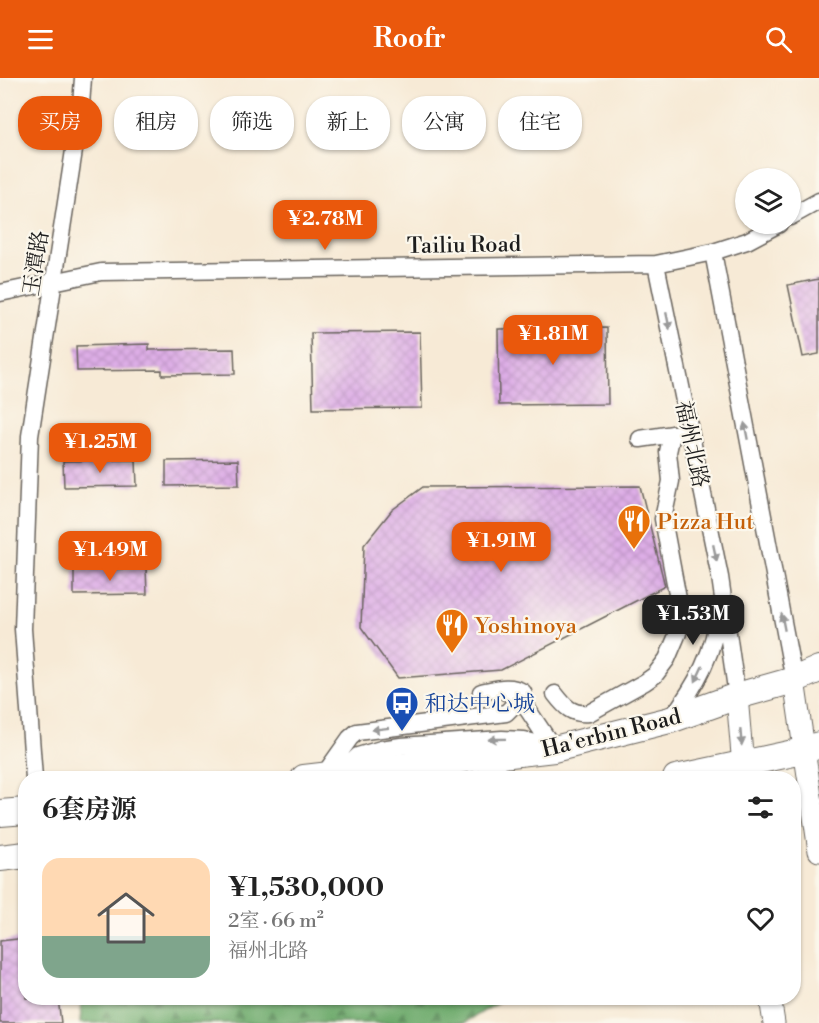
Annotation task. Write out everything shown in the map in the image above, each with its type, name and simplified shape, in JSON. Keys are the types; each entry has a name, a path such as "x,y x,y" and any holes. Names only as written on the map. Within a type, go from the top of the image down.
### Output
{"highway":[{"path":"794,680 819,669"},
{"name":"Ha'erbin Road","path":"365,771 554,749 670,720 737,696 794,680"},
{"path":"744,771 811,748"},
{"path":"0,813 18,812"},
{"path":"0,858 18,856"}],"main road":[{"path":"794,680 811,748 819,851"},
{"path":"737,696 744,771"},
{"path":"771,1005 774,1023"}],"street":[{"name":"玉潭路","path":"33,771 23,629 30,436 55,281 83,78"},
{"path":"801,211 819,201"},
{"name":"Tailiu Road","path":"0,293 101,272 656,264 712,252 747,241 760,234"},
{"path":"712,252 794,680"},
{"name":"福州北路","path":"656,264 720,577 737,696"},
{"path":"640,439 690,431"},
{"path":"555,694 569,711 580,714 589,713 645,682 667,659 678,633 681,615 663,519 671,481 668,452 672,434"},
{"path":"670,720 691,692 709,654 717,624 720,577"},
{"path":"481,692 516,688 523,692 528,710 554,749"},
{"path":"326,771 357,732 506,713 513,706 514,700 511,694 498,689"}],"green space":[{"path":"81,1005 494,1005 464,1023 80,1023"}],"building":[{"path":"819,279 819,354 803,357 788,285"},
{"path":"607,328 608,404 499,405 498,329"},
{"path":"420,332 422,408 313,409 311,333"},
{"path":"149,344 149,350 234,349 235,374 162,375 162,370 77,371 76,346"},
{"path":"136,460 137,486 64,487 63,461"},
{"path":"238,460 239,485 166,486 166,461"},
{"path":"640,486 665,586 501,670 398,678 361,627 364,545 392,510 423,487"},
{"path":"146,568 147,594 74,595 74,570"},
{"path":"18,939 18,1005 59,1005 61,1023 0,1023 0,941"}],"place":[{"name":"Pizza Hut","path":"634,550"},
{"name":"Yoshinoya","path":"452,654"},
{"name":"和达中心城","path":"402,732"}]}
